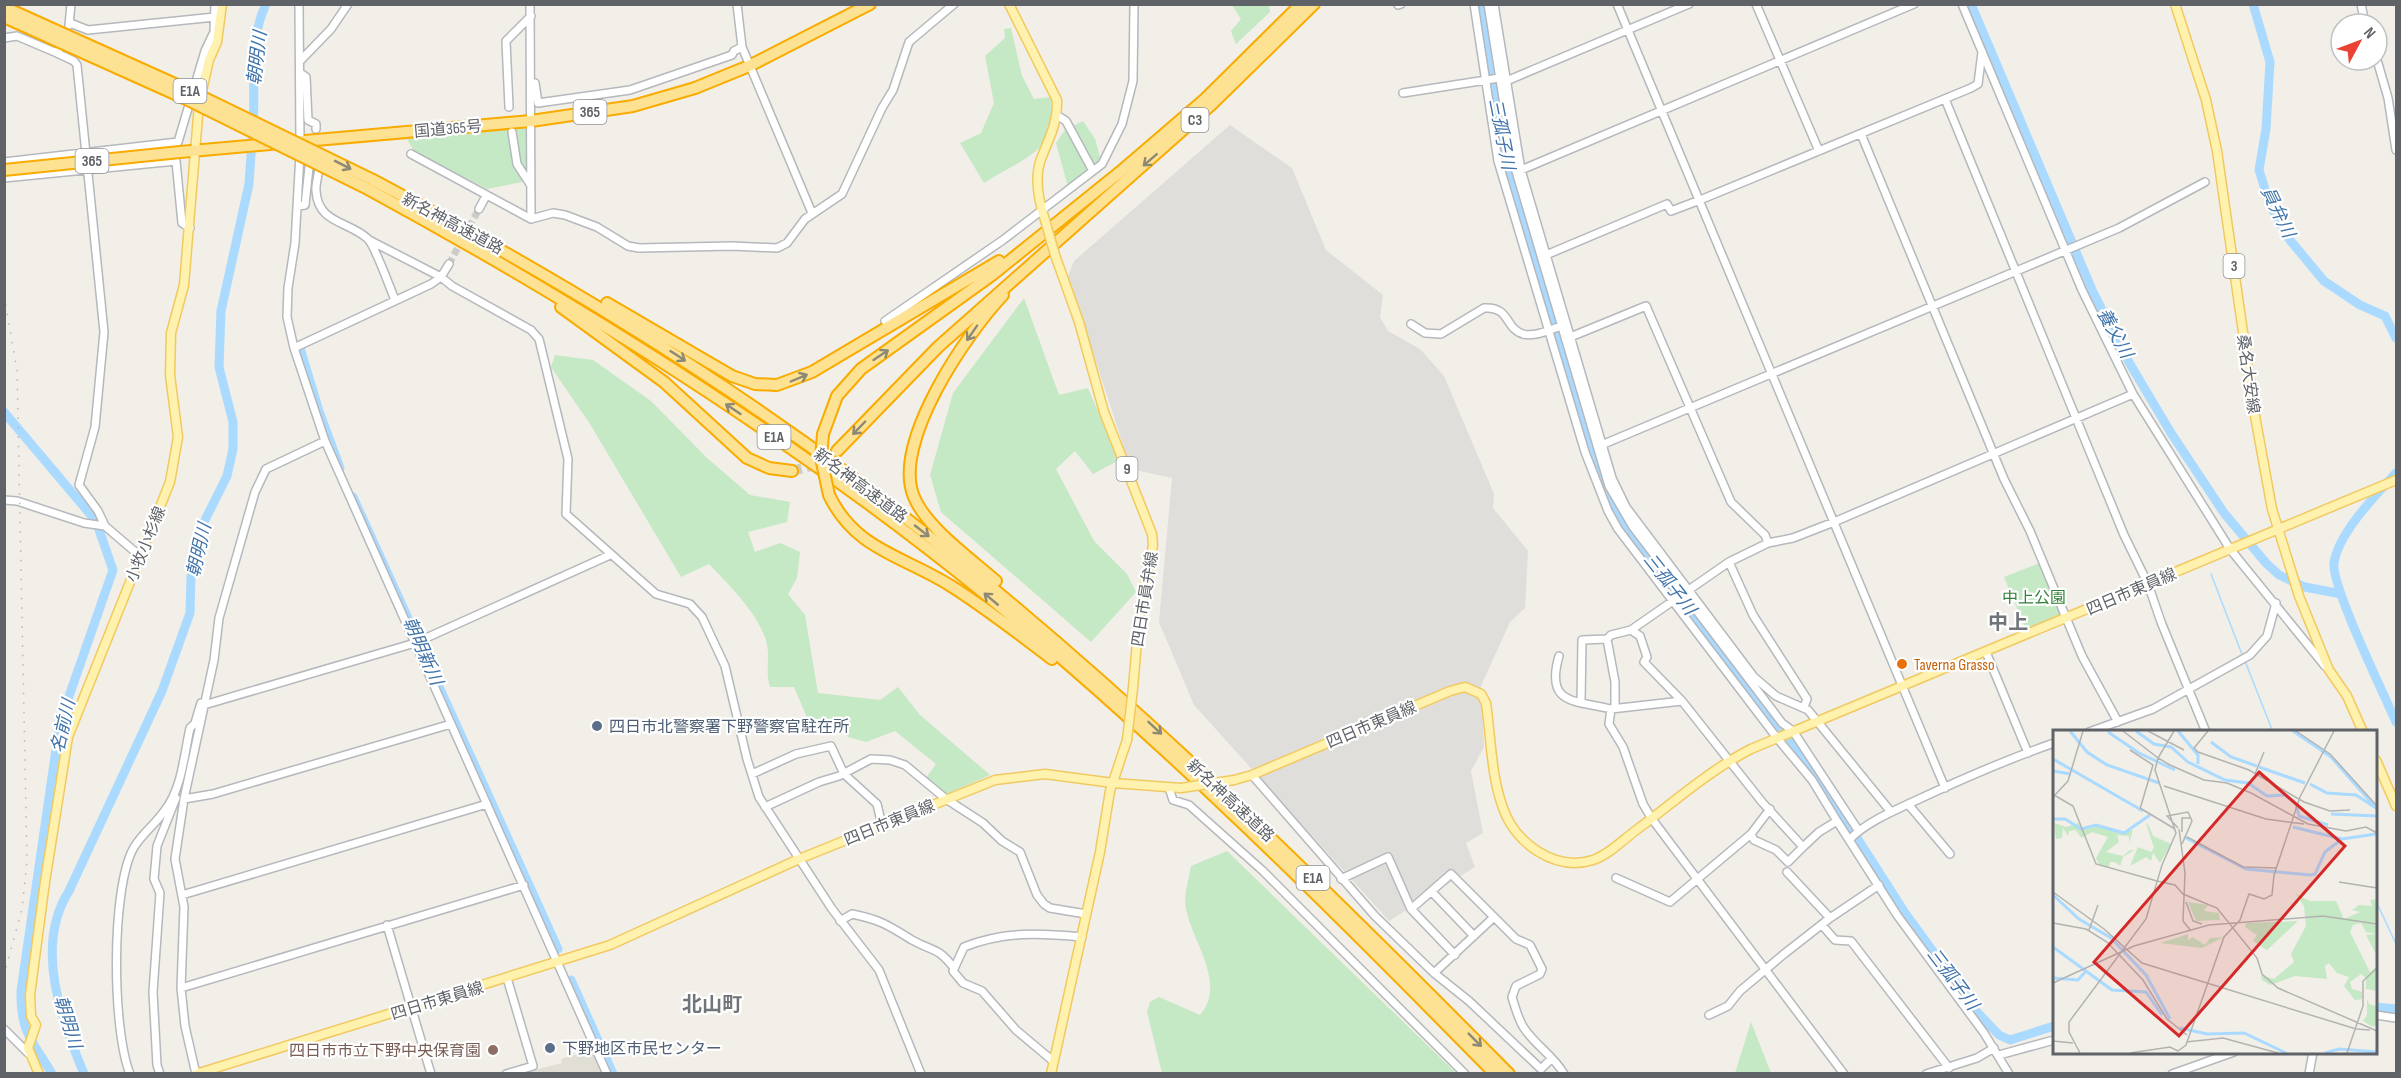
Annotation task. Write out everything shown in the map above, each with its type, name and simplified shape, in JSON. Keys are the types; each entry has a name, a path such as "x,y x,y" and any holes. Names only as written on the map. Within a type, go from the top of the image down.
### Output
{"highway":[{"name":"国道365号","path":"4,170 294,141 531,121 633,106 695,88 749,66 870,4"},
{"name":"C3","path":"1062,219 1205,99 1301,4"},
{"name":"C3","path":"1069,229 1205,111 1314,4"},
{"name":"新名神高速道路","path":"4,7 188,90 370,185 570,304 779,440 982,592 1147,734 1324,902 1495,1074"},
{"name":"新名神高速道路","path":"4,17 184,98 503,249 642,333 783,428 925,533 1112,688 1289,855 1509,1074"},
{"path":"503,249 614,307 732,376 755,384 777,385 812,372 922,309 1062,219"},
{"path":"1062,219 992,275 861,369 837,396 823,434 821,458 829,495 842,517 860,537 954,588 1064,668 1147,734"},
{"path":"429,222 603,335 684,399 747,458 769,468 792,471"},
{"path":"837,451 938,347 1069,229"},
{"path":"1069,229 998,300 959,352 926,412 911,453 909,475 913,496 934,525 1112,688"}],"main road":[{"name":"小牧小杉線","path":"28,1051 34,1029 30,995 68,737 175,462 178,437 169,356 171,333 184,285 200,150 199,104 209,60 217,42 222,4"},
{"path":"1008,4 1058,100 1058,116"},
{"name":"桑名大安線","path":"2175,4 2206,100 2217,151 2254,416 2278,530 2299,596 2330,671 2347,696 2362,730"},
{"name":"四日市員弁線","path":"1051,1074 1113,783 1126,740 1139,619 1153,545 1152,534 1104,412 1079,322 1043,216 1038,176 1040,161 1058,116"},
{"name":"四日市東員線","path":"196,1073 610,945 799,859 995,780 1027,774 1181,788 1234,780 1252,775 1450,691 1465,687 1480,694 1486,703 1503,808 1511,825 1527,844 1563,862 1594,860 1730,760 1776,738 1819,723 2397,480"},
{"path":"2377,762 2397,806"},
{"path":"28,1051 39,1074"}],"street":[{"path":"57,53 70,23 71,4"},
{"path":"4,162 178,142 205,51 214,32 215,4"},
{"path":"298,4 300,73 294,141 297,206 286,302 294,348 325,441 418,642 451,723 607,1074"},
{"path":"300,61 331,29 348,4"},
{"path":"530,4 531,219"},
{"path":"737,4 742,47 812,213"},
{"path":"411,154 531,219 553,213 565,214 597,226 628,246 639,248 732,246 777,248 794,237 812,213 831,203 848,186 858,158 893,90 909,42 954,4"},
{"path":"885,321 1043,216 1102,164 1128,105 1133,81 1134,4"},
{"path":"1474,4 1498,161 1585,452 1608,511 1776,738 1812,780 1897,915 1996,1051 2009,1074"},
{"path":"1488,4 1521,170 1568,338 1619,506 1764,688 1804,707 1891,812"},
{"path":"1494,4 1513,161 1561,326 1568,338"},
{"path":"1617,4 1945,788"},
{"path":"1403,93 1484,80 1502,81 1689,4"},
{"path":"1756,4 1819,152"},
{"path":"1521,170 1914,4"},
{"path":"1962,4 2082,290 2133,394 2230,549 2330,671"},
{"path":"509,107 507,41 531,16"},
{"path":"70,23 88,30 215,17"},
{"path":"4,38 17,36 74,61 77,65 104,332 95,427 79,485 98,511 104,526 140,556"},
{"path":"535,83 538,103 608,93 670,77 732,55 734,51 742,47"},
{"path":"1546,255 1667,204 1671,211 1700,200 1978,84 1982,49"},
{"path":"2380,72 2388,98 2397,150"},
{"path":"300,73 306,77 306,113 308,120 316,124 316,129"},
{"path":"1945,99 2124,536 2148,584 2205,730"},
{"path":"1058,116 1066,121 1093,171"},
{"path":"512,132 517,164 530,184"},
{"path":"1861,134 1994,454 2082,656 2118,722"},
{"path":"297,206 305,205 310,156 318,150 320,170 315,188 317,201 329,218 441,277 452,286 531,330 539,339 568,459 566,514 656,594 690,604 702,617 725,666 752,774 765,807 840,921 879,970 921,1074"},
{"path":"4,178 176,161 182,223 190,228"},
{"path":"1600,446 2119,228 2205,182"},
{"path":"479,209 486,196"},
{"path":"369,240 395,300"},
{"path":"294,348 441,277 449,264"},
{"path":"1568,338 1646,306 1731,502 1765,535 1768,543"},
{"path":"1411,324 1425,333 1441,334 1484,308 1492,308 1505,315 1518,332 1532,334 1561,326"},
{"path":"1581,702 1582,640 1607,639 1611,635 1631,630 1685,590 1729,562 1768,543 1793,538 1834,522 2133,394"},
{"path":"196,1073 185,1026 181,988 182,896 175,859 184,799 205,701 219,618 255,492 266,469 325,441"},
{"path":"4,500 17,501 84,523 104,526"},
{"path":"160,1074 156,1054 153,992 160,893 154,879 157,846 162,828 176,801 176,791 190,728 195,723 201,700 205,701 418,642 610,555"},
{"path":"1729,562 1753,615 1807,699 1804,707"},
{"path":"1685,590 1782,723 1792,732 1858,830"},
{"path":"2095,730 2152,709 2250,656 2267,636 2276,603"},
{"path":"1631,630 1640,636 1647,657 1644,662 1682,701 1762,802 1803,847"},
{"path":"1607,639 1615,682 1609,724 1623,747 1643,804 1844,1074"},
{"path":"1986,652 2028,753"},
{"path":"1559,656 1554,682 1558,693 1568,700 1613,708 1682,701"},
{"path":"184,799 213,794 451,723"},
{"path":"1850,839 1858,830 1908,804 2053,744"},
{"path":"752,774 796,754 831,746 844,774 877,804 882,825"},
{"path":"765,807 844,774 871,759 891,760 911,770 946,799 983,823 1002,841 1020,852 1036,895 1044,904 1050,908 1086,914"},
{"path":"1252,775 1341,879 1434,974 1470,1001 1543,1071 1551,1059"},
{"path":"1169,788 1173,800 1189,805 1263,871 1465,1074"},
{"path":"130,1074 120,1032 117,961 123,884 133,850 167,808 176,791"},
{"path":"182,896 487,804"},
{"path":"1908,804 1950,854"},
{"path":"1616,878 1670,902 1751,834 1770,809"},
{"path":"1751,834 1755,840 1776,850 1788,862 1819,832 1837,821"},
{"path":"1341,879 1388,857 1411,909 1455,955"},
{"path":"1787,872 1830,918"},
{"path":"1411,909 1451,874 1516,939 1530,945 1542,969 1540,974 1516,986 1512,991 1512,997 1524,1030 1551,1059 1558,1062 1564,1074"},
{"path":"181,988 524,885"},
{"path":"1709,1015 1728,1006 1740,991 1830,918 1880,885"},
{"path":"1432,892 1474,936"},
{"path":"840,921 852,914 889,924 913,940 940,952 954,968 958,978 982,992 1016,1030 1053,1061"},
{"path":"1434,974 1494,918"},
{"path":"387,925 432,1074"},
{"path":"1822,925 1835,940 1851,941 1949,1068"},
{"path":"954,968 964,947 1000,935 1082,937"},
{"path":"506,1074 533,1066 507,978"},
{"path":"2377,1014 2397,1018"},
{"path":"4,1029 28,1051"},
{"path":"1926,1074 1996,1051 2053,1040"},
{"path":"2172,1074 2231,1054"},
{"path":"2309,1074 2313,1054"}],"shaded area":[{"path":"1230,125 1292,168 1326,250 1383,295 1380,317 1388,331 1420,349 1444,376 1494,494 1493,508 1528,551 1525,608 1510,622 1481,686 1484,747 1471,771 1483,833 1466,843 1475,867 1389,921 1194,705 1159,622 1172,478 1131,469 1068,276 1074,261"},
{"path":"593,1049 603,1074 518,1074 562,1063 561,1059"}],"green space":[{"path":"1232,5 1269,5 1270,12 1236,44 1231,31 1241,19"},
{"path":"1011,28 1022,76 1034,99 1051,97 1052,126 1049,136 1035,152 984,183 960,143 981,133 994,103 985,56 1005,38 1004,29"},
{"path":"1083,121 1095,139 1101,161 1068,187 1056,143 1065,130"},
{"path":"527,128 529,165 522,182 487,189 414,151 407,139"},
{"path":"1024,298 1059,395 1088,388 1119,460 1093,474 1075,451 1056,469 1094,541 1127,574 1136,592 1091,642 941,512 930,475 953,393"},
{"path":"555,355 593,360 651,401 707,458 750,495 790,502 787,522 748,532 755,552 780,543 800,552 797,578 788,594 805,615 818,693 880,700 898,687 920,715 990,775 947,794 926,778 936,764 895,731 866,742 848,737 839,721 809,722 794,687 770,687 767,645 764,634 751,612 709,564 681,577 590,424 551,367"},
{"name":"中上公園","path":"2042,562 2064,616 2027,632 2004,577"},
{"path":"1227,851 1456,1073 1162,1073 1147,1012 1150,1002 1159,997 1200,1015 1207,1003 1210,990 1209,977 1186,909 1186,893 1191,866"},
{"path":"1751,1022 1771,1073 1735,1073"}],"waterway":[{"name":"朝明川","path":"253,126 255,49 260,18 266,4"},
{"name":"三孤子川","path":"1480,4 1504,155 1598,472 1615,512 1815,772 1905,913 1977,1012 1999,1035 2010,1040 2053,1026"},
{"name":"養父川","path":"1971,4 2093,292 2130,364 2171,433 2224,513 2266,563 2279,575 2305,587 2341,594"},
{"name":"員弁川","path":"2253,4 2270,62 2266,129 2259,170 2270,205 2289,239 2324,281 2360,305 2385,316 2396,338"},
{"name":"朝明川","path":"84,1074 60,1006 52,958 53,935 59,912 162,691 190,613 191,576 203,524 227,476 233,449 233,422 219,367 221,311 249,184 252,140"},
{"name":"朝明新川","path":"300,348 319,411 340,468"},
{"name":"名前川","path":"4,412 96,521 113,570 60,722 21,991 25,1027 52,1074"},
{"name":"員弁川","path":"2396,473 2350,527 2337,551 2334,563 2335,575 2349,616 2396,722"},
{"name":"朝明新川","path":"353,497 558,949"},
{"path":"2211,574 2243,657"},
{"path":"2245,661 2272,730"},
{"path":"2377,903 2396,944"},
{"name":"朝明新川","path":"571,980 613,1074"},
{"name":"三孤子川","path":"2377,1007 2396,1009"}],"tunnel":[{"path":"449,264 479,209"},
{"path":"792,471 818,464 837,451"}],"railway":[{"path":"4,295 17,370 27,861 22,909 4,975"}],"place":[{"name":"Taverna Grasso","path":"1902,664"},
{"name":"四日市北警察署下野警察官駐在所","path":"597,726"},
{"name":"下野地区市民センター","path":"550,1048"},
{"name":"四日市市立下野中央保育園","path":"493,1050"}],"district":[{"name":"中上","path":"2008,622"},
{"name":"北山町","path":"712,1004"}]}
